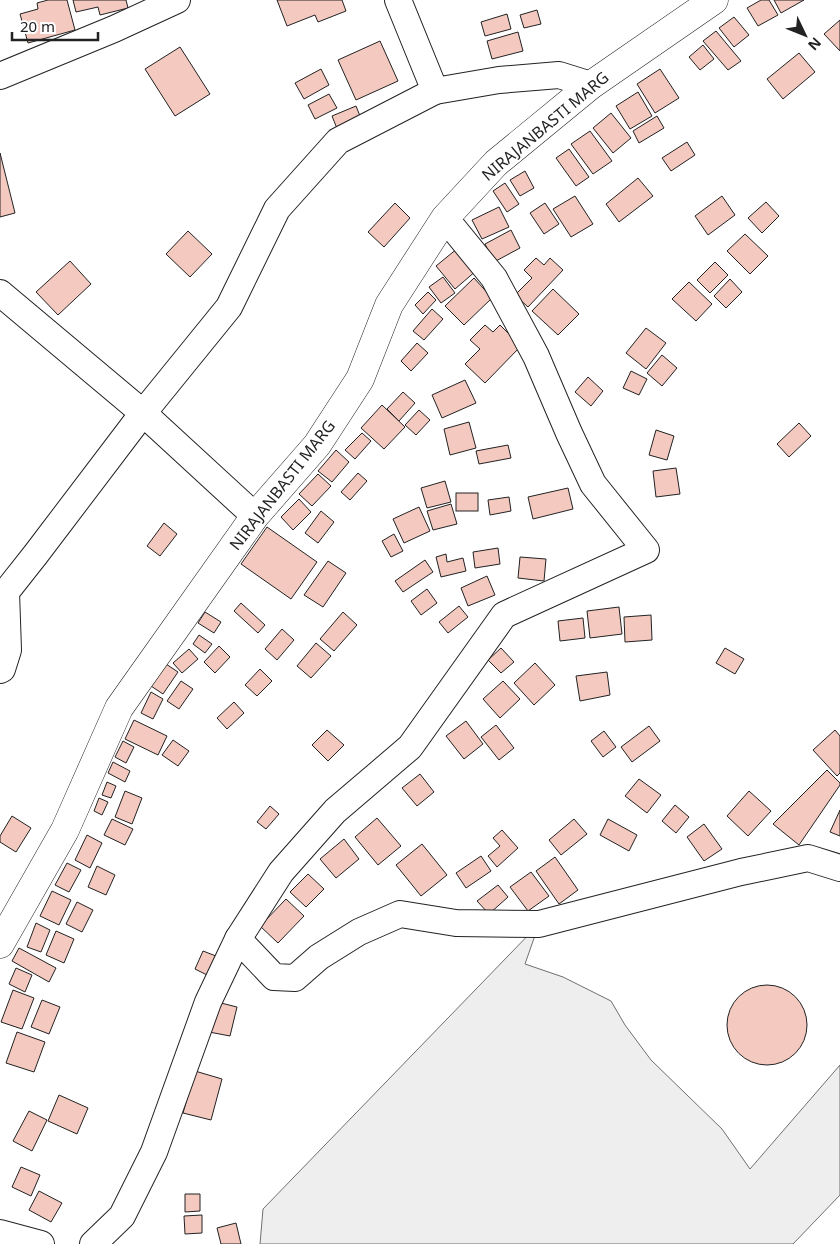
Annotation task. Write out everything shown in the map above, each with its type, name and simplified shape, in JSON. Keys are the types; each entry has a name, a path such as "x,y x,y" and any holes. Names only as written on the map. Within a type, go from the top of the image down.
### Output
{"street":[{"path":"0,76 114,29 177,0"},
{"path":"398,0 435,91"},
{"name":"NIRAJANBASTI MARG","path":"0,944 65,830 119,708 255,516 317,445 360,379 390,305 445,218 496,162 591,85 714,0"},
{"path":"0,670 8,650 6,592 143,413 229,307 277,209 338,141 435,91 499,80 559,75 591,85"},
{"path":"93,1244 122,1216 154,1152 208,1002 238,939 282,872 335,811 410,747 504,614 646,550 593,484 536,356 494,278 445,218"},
{"path":"0,293 143,413 255,516"},
{"path":"238,939 274,977 295,978 319,957 359,932 400,914 456,922 539,924 741,872 808,858 840,868"},
{"path":"0,1233 41,1244"}],"shaded area":[{"path":"539,924 525,964 563,977 611,1001 625,1025 651,1060 722,1129 750,1169 840,1065 840,1195 793,1244 260,1244 263,1209"}],"building":[{"path":"48,0 67,0 75,30 28,43 20,14 38,9 37,3"},
{"path":"73,0 126,0 128,8 100,15 98,7 76,12"},
{"path":"277,0 342,0 346,11 318,22 315,15 287,26"},
{"path":"761,0 769,0 778,15 758,26 747,8"},
{"path":"774,0 804,0 781,13"},
{"path":"537,10 541,24 524,28 520,15"},
{"path":"507,14 511,29 485,36 481,22"},
{"path":"734,17 749,35 734,47 719,28"},
{"path":"840,20 840,51 824,34"},
{"path":"716,31 741,61 728,70 703,41"},
{"path":"518,32 523,51 492,59 487,41"},
{"path":"380,41 398,81 356,100 338,60"},
{"path":"703,45 714,59 700,70 689,57"},
{"path":"180,47 210,94 175,116 145,69"},
{"path":"799,53 815,72 783,99 767,79"},
{"path":"321,69 329,85 304,99 295,83"},
{"path":"660,69 679,98 655,113 637,84"},
{"path":"638,92 652,116 630,129 616,106"},
{"path":"329,94 337,108 315,119 308,105"},
{"path":"356,106 362,121 338,131 332,116"},
{"path":"611,113 631,138 613,153 593,128"},
{"path":"657,116 664,128 639,143 633,131"},
{"path":"590,131 612,161 593,174 571,144"},
{"path":"687,142 695,155 671,171 662,158"},
{"path":"569,149 589,177 576,186 556,158"},
{"path":"0,153 15,213 0,217"},
{"path":"525,171 534,188 520,196 510,180"},
{"path":"638,178 653,196 619,222 606,204"},
{"path":"505,183 519,204 507,212 493,191"},
{"path":"575,196 593,224 571,237 553,209"},
{"path":"722,196 735,215 708,235 695,216"},
{"path":"766,202 779,216 762,233 748,218"},
{"path":"395,203 410,218 384,247 368,232"},
{"path":"545,203 559,224 544,234 530,213"},
{"path":"499,207 509,227 482,239 472,220"},
{"path":"511,230 520,248 494,262 485,244"},
{"path":"188,231 212,254 190,277 166,254"},
{"path":"745,234 768,256 750,274 727,251"},
{"path":"458,248 477,270 455,289 436,266"},
{"path":"536,258 544,265 550,258 563,270 528,307 515,295 532,278 524,270"},
{"path":"70,261 91,284 58,315 36,292"},
{"path":"715,262 728,275 710,293 697,280"},
{"path":"443,277 455,293 441,303 429,287"},
{"path":"474,278 492,298 464,325 445,306"},
{"path":"730,279 742,292 726,308 714,296"},
{"path":"689,282 712,304 696,321 672,299"},
{"path":"553,289 579,314 558,335 532,311"},
{"path":"428,292 436,300 423,314 415,305"},
{"path":"432,309 443,319 424,340 413,331"},
{"path":"485,325 493,332 500,325 521,346 485,383 465,364 480,349 470,340"},
{"path":"646,328 666,343 646,369 626,353"},
{"path":"417,343 428,353 411,371 401,361"},
{"path":"662,355 677,368 662,386 647,373"},
{"path":"631,371 647,379 639,395 623,388"},
{"path":"588,377 603,391 591,406 575,392"},
{"path":"465,380 476,403 442,418 432,395"},
{"path":"403,392 415,403 399,421 387,409"},
{"path":"382,405 405,427 384,449 361,428"},
{"path":"419,410 430,420 416,435 405,425"},
{"path":"469,422 476,448 450,455 444,429"},
{"path":"799,423 811,436 789,457 777,444"},
{"path":"656,430 674,436 667,460 649,455"},
{"path":"362,433 371,441 355,459 345,450"},
{"path":"508,445 511,458 479,464 476,451"},
{"path":"336,450 349,462 332,482 318,471"},
{"path":"676,468 680,494 656,497 653,471"},
{"path":"358,473 367,481 350,500 341,492"},
{"path":"318,474 331,486 312,506 299,494"},
{"path":"445,481 451,502 427,508 421,488"},
{"path":"568,488 573,509 533,519 528,497"},
{"path":"456,493 478,493 478,511 456,511"},
{"path":"509,497 511,511 490,515 488,500"},
{"path":"299,499 311,512 293,530 281,517"},
{"path":"451,504 457,524 433,530 427,511"},
{"path":"419,507 430,531 404,543 393,519"},
{"path":"321,511 334,522 318,543 305,533"},
{"path":"164,523 177,534 160,556 147,546"},
{"path":"267,527 317,562 291,599 241,564"},
{"path":"394,534 403,551 391,557 382,541"},
{"path":"498,548 500,564 475,568 473,552"},
{"path":"446,554 447,562 463,558 466,571 441,577 436,557"},
{"path":"520,557 546,559 544,581 518,578"},
{"path":"425,560 433,572 403,592 395,581"},
{"path":"328,561 346,573 323,607 304,595"},
{"path":"487,576 495,595 468,606 461,588"},
{"path":"427,589 437,603 421,615 411,601"},
{"path":"241,603 265,625 258,633 234,611"},
{"path":"459,606 468,617 448,633 439,622"},
{"path":"619,607 622,634 590,638 587,611"},
{"path":"205,612 221,622 214,633 198,623"},
{"path":"343,612 357,625 334,651 320,639"},
{"path":"651,615 652,640 625,642 624,617"},
{"path":"583,618 585,638 560,641 558,621"},
{"path":"282,629 294,640 277,660 265,649"},
{"path":"199,635 212,644 205,653 193,644"},
{"path":"316,643 331,656 311,678 297,666"},
{"path":"219,646 230,657 215,673 204,662"},
{"path":"501,648 514,662 501,673 488,660"},
{"path":"725,648 744,659 735,674 716,663"},
{"path":"189,649 198,659 182,673 173,663"},
{"path":"535,663 555,685 534,705 514,683"},
{"path":"166,664 178,672 163,694 151,686"},
{"path":"260,669 272,681 257,696 245,685"},
{"path":"607,672 610,695 580,701 576,676"},
{"path":"181,681 193,689 179,709 167,701"},
{"path":"503,681 520,699 500,718 483,699"},
{"path":"151,692 163,699 153,719 141,713"},
{"path":"234,702 244,713 227,729 217,718"},
{"path":"134,720 167,736 158,755 125,739"},
{"path":"466,721 483,744 464,759 446,736"},
{"path":"496,725 514,748 499,760 481,737"},
{"path":"649,726 660,741 632,762 621,747"},
{"path":"327,730 344,745 328,761 312,745"},
{"path":"835,730 840,736 840,773 837,776 813,750"},
{"path":"604,731 616,747 603,757 591,741"},
{"path":"173,740 189,751 178,766 162,755"},
{"path":"123,741 134,747 126,763 115,757"},
{"path":"113,762 130,771 125,782 108,773"},
{"path":"827,770 840,785 799,845 773,824"},
{"path":"420,774 434,792 417,806 402,788"},
{"path":"639,779 661,795 647,813 625,796"},
{"path":"107,782 116,786 111,798 102,795"},
{"path":"125,791 142,798 132,824 115,817"},
{"path":"749,791 771,811 748,836 727,816"},
{"path":"99,798 108,802 102,815 94,811"},
{"path":"675,805 689,817 676,833 662,821"},
{"path":"270,806 279,814 266,829 257,822"},
{"path":"840,810 840,836 830,832"},
{"path":"12,816 31,828 16,852 0,842 0,836"},
{"path":"377,818 401,846 378,865 355,837"},
{"path":"112,819 133,829 125,845 104,835"},
{"path":"574,819 587,834 561,855 549,840"},
{"path":"608,819 637,835 629,851 600,835"},
{"path":"704,824 722,849 704,861 687,837"},
{"path":"502,830 518,848 497,867 488,856 500,846 493,838"},
{"path":"87,835 102,843 90,868 75,860"},
{"path":"344,839 359,859 336,878 320,859"},
{"path":"422,844 447,875 421,896 396,865"},
{"path":"481,856 491,871 466,888 456,873"},
{"path":"555,857 578,890 559,904 536,871"},
{"path":"67,863 81,870 69,892 55,885"},
{"path":"97,866 115,875 106,895 88,887"},
{"path":"531,872 549,896 528,911 510,887"},
{"path":"308,874 324,889 306,907 290,892"},
{"path":"498,885 508,897 489,914 477,901"},
{"path":"52,891 71,900 59,925 40,916"},
{"path":"286,899 304,916 278,943 260,926"},
{"path":"77,902 93,910 82,932 66,924"},
{"path":"36,923 50,930 41,952 27,947"},
{"path":"56,931 74,939 64,963 46,955"},
{"path":"19,948 56,968 49,982 12,961"},
{"path":"203,951 216,956 207,975 195,969"},
{"path":"16,968 32,975 25,992 9,984"},
{"path":"767,985 782,988 795,997 804,1010 807,1025 804,1040 795,1053 782,1062 767,1065 752,1062 739,1053 730,1040 727,1025 730,1010 739,997 752,988"},
{"path":"13,990 34,998 22,1029 1,1022"},
{"path":"42,1000 60,1007 49,1034 31,1027"},
{"path":"217,1002 237,1007 230,1036 209,1032"},
{"path":"17,1032 45,1042 34,1072 6,1063"},
{"path":"195,1071 222,1079 211,1120 183,1113"},
{"path":"59,1095 88,1108 77,1134 48,1121"},
{"path":"29,1111 47,1120 32,1151 13,1141"},
{"path":"21,1167 40,1175 31,1196 12,1187"},
{"path":"39,1191 62,1203 51,1222 29,1210"},
{"path":"185,1194 200,1194 200,1211 185,1212"},
{"path":"202,1215 202,1233 185,1234 184,1216"},
{"path":"236,1223 241,1244 221,1244 217,1228"}]}
